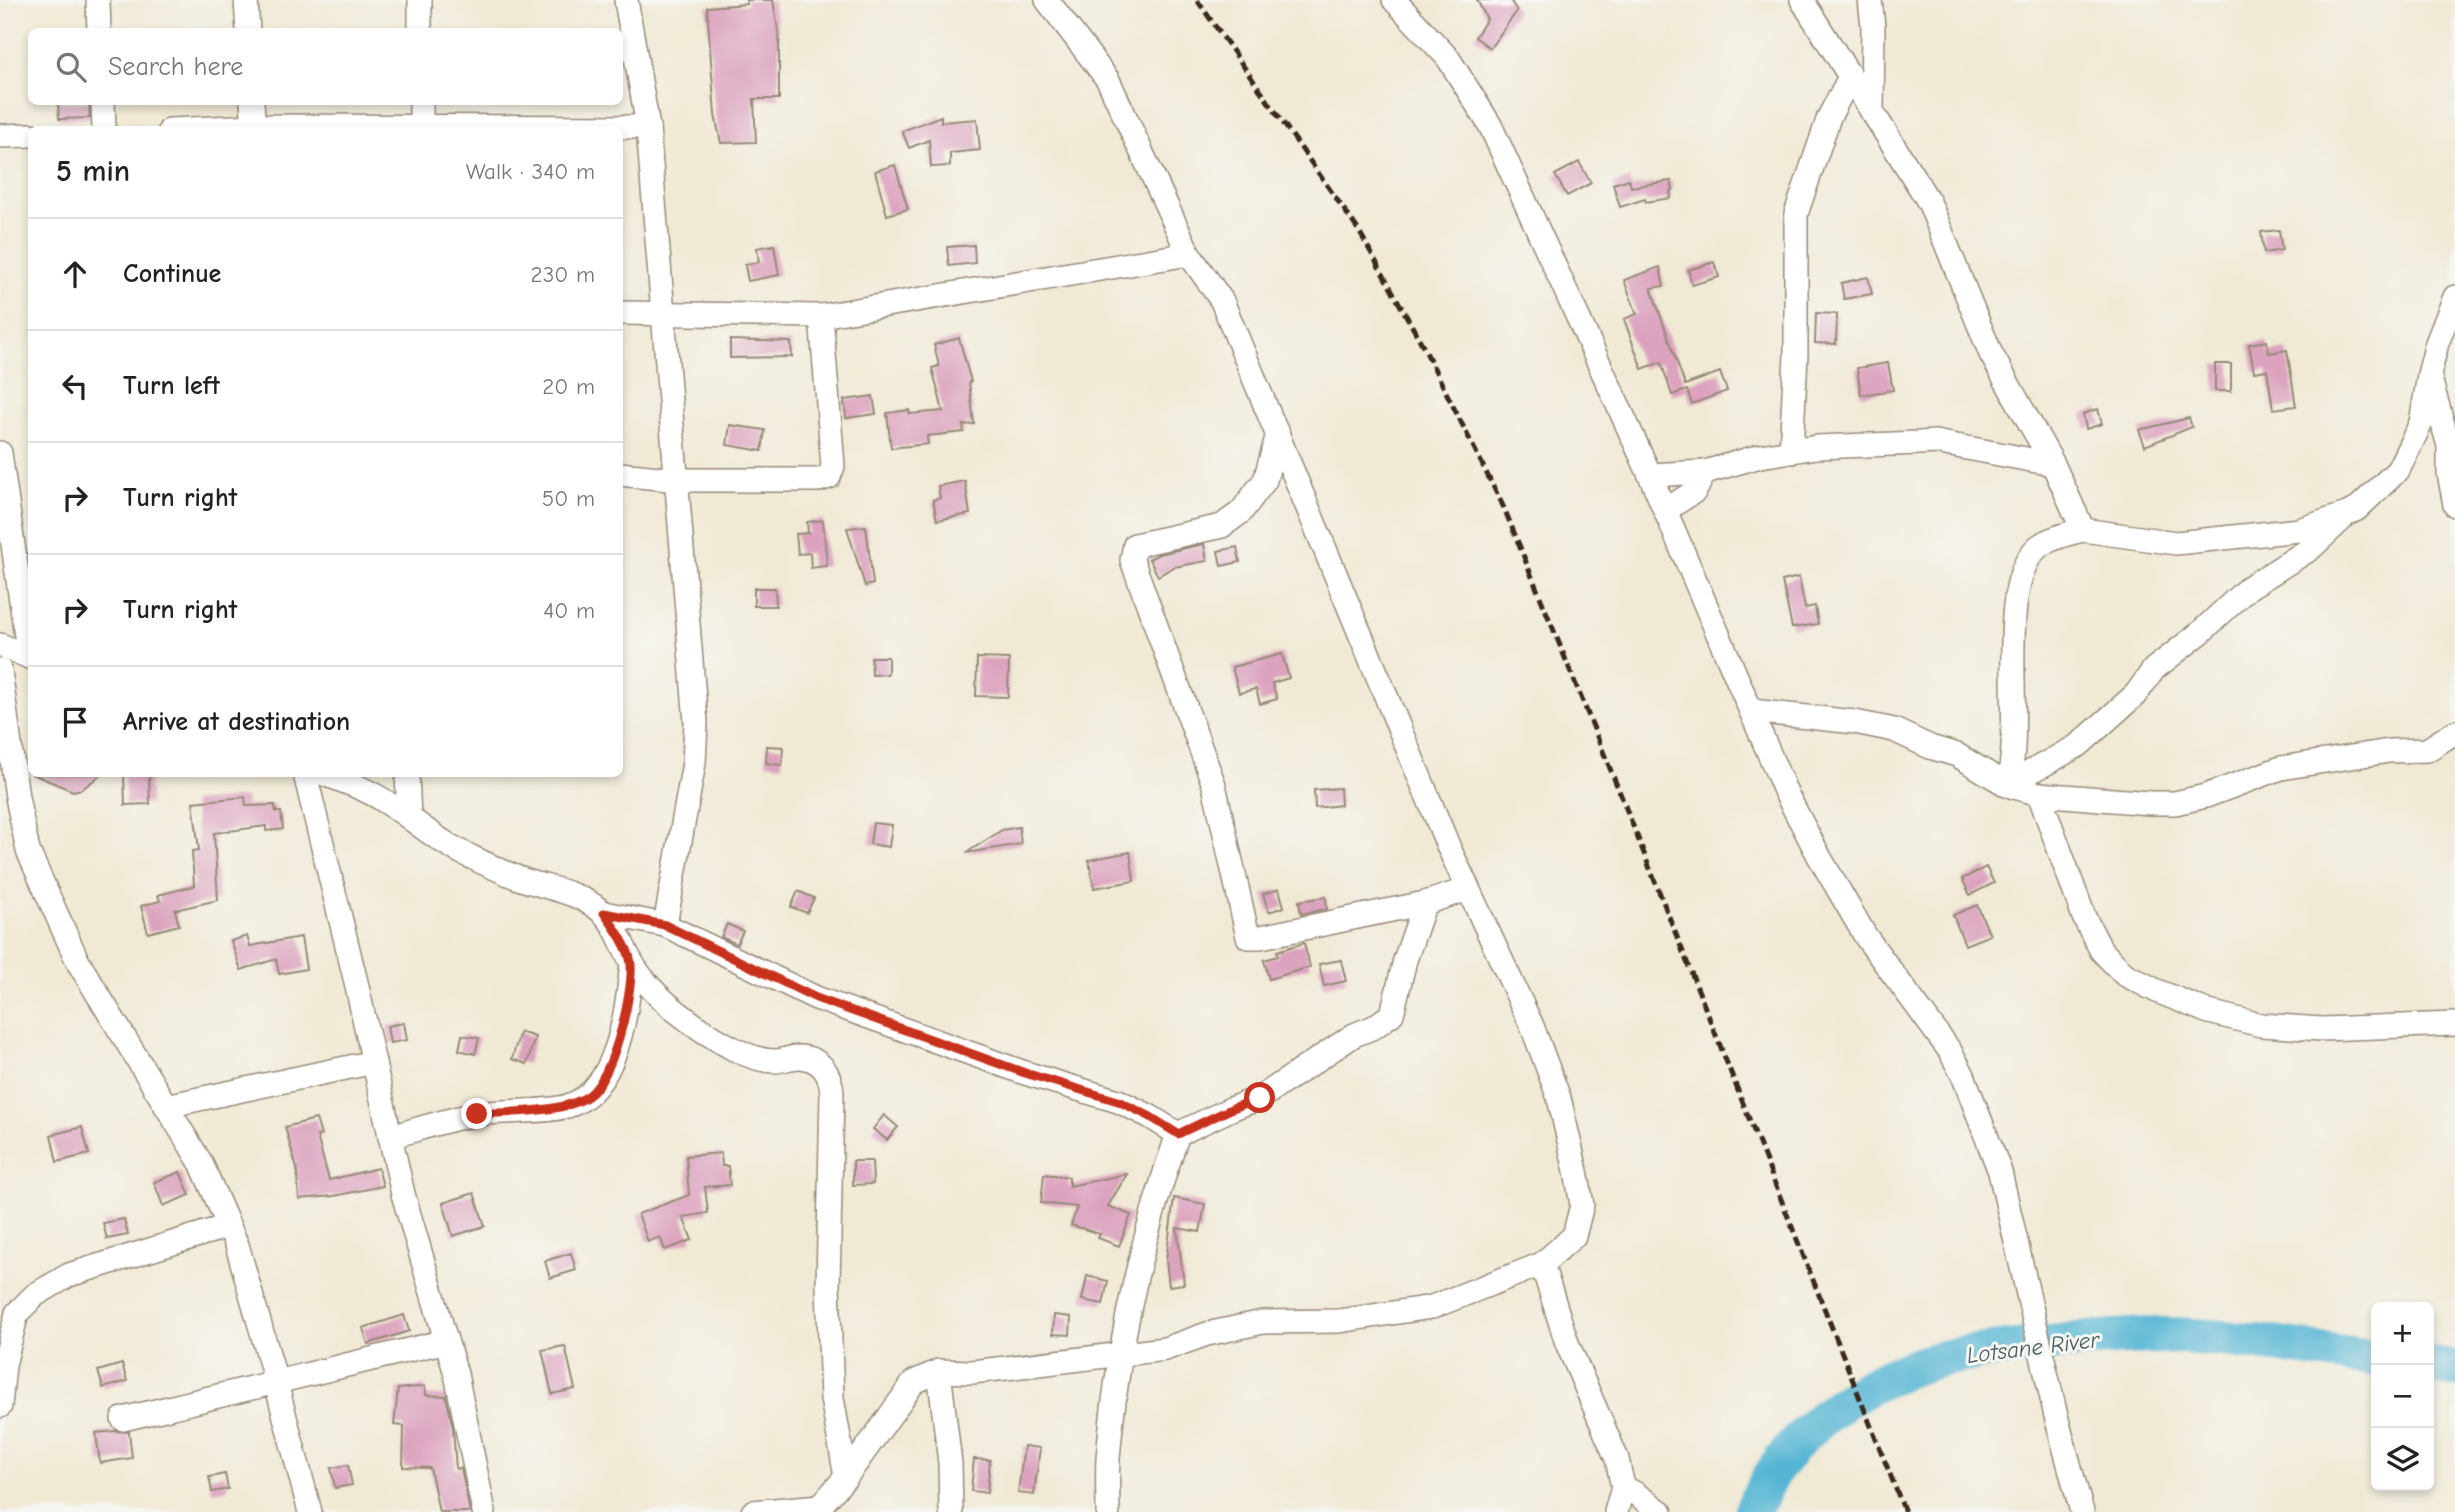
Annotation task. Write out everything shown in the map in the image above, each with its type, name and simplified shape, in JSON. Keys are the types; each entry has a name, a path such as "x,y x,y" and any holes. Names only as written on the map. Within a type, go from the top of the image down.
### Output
{"street":[{"path":"98,0 99,28"},
{"path":"246,0 248,28"},
{"path":"419,0 420,28"},
{"path":"626,0 648,127 696,723 694,764 665,925"},
{"path":"753,1512 818,1509 846,1477 914,1382 939,1371 972,1372 1166,1349 1207,1334 1263,1322 1339,1321 1432,1307 1542,1264 1574,1236 1582,1205 1559,1098 1532,1026 1449,848 1222,301 1189,254 1108,80 1047,0"},
{"path":"1394,0 1448,58 1490,125 1650,475 1786,793 1866,937 1950,1051 1963,1075 2000,1172 2056,1416 2082,1512"},
{"path":"1802,0 1929,202 1991,354 2053,464 2083,530"},
{"path":"1870,0 1873,26 1872,115"},
{"path":"1791,452 1796,355 1796,214 1829,117 1850,77"},
{"path":"103,105 104,126"},
{"path":"252,105 254,126"},
{"path":"421,105 421,126"},
{"path":"623,127 648,127"},
{"path":"0,136 28,135"},
{"path":"623,313 821,316 1189,254"},
{"path":"2007,785 2012,758 2016,597 2024,568 2038,547 2083,530 2176,543 2300,530 2357,509 2398,470 2421,423 2437,343 2455,297"},
{"path":"623,474 678,480 819,480 829,477 833,466 821,316"},
{"path":"2429,375 2449,446 2449,473 2455,505"},
{"path":"1278,434 1265,480 1241,512 1222,526 1135,545 1132,560 1214,785 1248,937 1261,937 1425,904 1468,889"},
{"path":"1650,475 1705,472 1760,456 1817,447 1935,442 2053,464"},
{"path":"0,453 28,637"},
{"path":"1665,510 1695,491 1705,472"},
{"path":"2007,785 2079,745 2136,694 2154,669 2200,634 2248,588 2310,549 2347,514"},
{"path":"0,645 28,656"},
{"path":"0,670 17,797 28,851 78,962 201,1163 229,1226 237,1245 276,1380 310,1512"},
{"path":"1751,711 1855,722 1894,730 1930,747 1957,755 2007,785 2039,794 2150,803 2175,803 2206,796 2281,768 2389,751 2427,750 2455,732"},
{"path":"306,777 403,1194 456,1374 484,1512"},
{"path":"332,777 368,790 409,817 434,838 465,854 522,879 569,892 590,902 604,913 615,928 632,963 662,998 712,1037 746,1055 774,1061 800,1057 826,1069 832,1083 828,1286 832,1398 846,1477"},
{"path":"407,777 409,817"},
{"path":"2039,794 2084,918 2101,950 2124,974 2209,1012 2261,1025 2322,1029 2455,1024"},
{"path":"1108,1512 1108,1461 1120,1353 1165,1169 1178,1134 1260,1098 1354,1035 1374,1027 1392,1014 1405,960 1425,904"},
{"path":"604,913 665,925 816,998 1025,1073 1118,1101 1178,1134"},
{"path":"390,1137 477,1114 567,1106 590,1095 618,1045 628,1003 632,963"},
{"path":"166,1106 374,1062"},
{"path":"0,1406 4,1365 17,1313 35,1295 69,1275 229,1226"},
{"path":"1542,1264 1567,1343 1612,1442 1623,1487 1616,1512"},
{"path":"123,1419 446,1341"},
{"path":"939,1371 950,1462 951,1512"},
{"path":"1623,1487 1661,1512"}],"building":[{"path":"746,0 773,0 779,36 779,99 754,99 756,142 721,143 715,115 707,7 747,4"},
{"path":"1477,0 1510,0 1517,11 1490,48 1475,37 1487,19"},
{"path":"58,105 89,105 90,118 59,119"},
{"path":"941,116 941,122 977,119 980,150 950,153 950,166 931,167 929,140 909,148 902,131"},
{"path":"1579,162 1591,183 1567,196 1555,175"},
{"path":"895,165 908,209 887,215 875,171"},
{"path":"1629,179 1631,187 1671,181 1671,198 1646,202 1645,199 1620,207 1613,184"},
{"path":"2279,230 2282,250 2264,253 2261,232"},
{"path":"774,245 779,275 748,281 745,265 759,262 757,248"},
{"path":"974,245 975,263 949,266 947,247"},
{"path":"1714,262 1719,277 1692,285 1688,270"},
{"path":"1660,267 1664,286 1651,288 1685,385 1720,372 1727,391 1692,404 1687,390 1672,395 1661,362 1642,369 1624,319 1637,314 1624,280"},
{"path":"1868,277 1872,294 1844,299 1841,283"},
{"path":"1816,313 1837,314 1836,344 1815,343"},
{"path":"959,338 971,382 974,424 963,425 964,432 927,436 928,444 891,448 887,413 909,410 910,414 943,411 932,368 939,366 934,345"},
{"path":"730,340 791,342 792,357 730,358"},
{"path":"2267,341 2269,353 2287,350 2296,406 2273,409 2267,370 2254,372 2249,344"},
{"path":"1888,363 1893,390 1861,395 1857,368"},
{"path":"2215,364 2231,364 2231,391 2215,391"},
{"path":"873,396 876,414 846,418 844,400"},
{"path":"2098,409 2102,424 2086,429 2083,414"},
{"path":"2189,418 2192,427 2145,446 2139,430"},
{"path":"730,425 765,430 762,451 727,445"},
{"path":"965,481 970,514 937,520 933,500 940,498 938,486"},
{"path":"823,520 827,566 811,568 810,553 798,554 796,534 808,533 807,522"},
{"path":"866,526 873,584 865,586 847,528"},
{"path":"1204,544 1207,561 1174,567 1158,576 1149,559 1159,554"},
{"path":"1237,547 1240,562 1221,566 1218,551"},
{"path":"1799,577 1805,608 1815,606 1818,624 1792,628 1782,581"},
{"path":"754,588 775,588 776,606 754,606"},
{"path":"1282,654 1289,678 1272,683 1277,699 1260,704 1256,689 1239,693 1232,667"},
{"path":"871,657 888,657 888,674 872,675"},
{"path":"977,658 1009,659 1008,697 976,696"},
{"path":"767,746 783,747 782,765 766,763"},
{"path":"39,777 98,777 82,789 73,791"},
{"path":"124,777 149,777 150,804 125,805"},
{"path":"1340,788 1341,805 1315,808 1314,790"},
{"path":"245,797 246,806 275,805 276,812 281,812 283,829 266,831 266,826 214,833 218,900 175,910 179,925 148,933 141,906 160,901 158,895 194,886 192,851 199,850 193,802"},
{"path":"873,823 892,825 889,847 870,844"},
{"path":"1019,827 1021,844 966,853 1002,830"},
{"path":"1130,852 1134,881 1094,888 1089,860"},
{"path":"1986,867 1994,883 1970,895 1962,879"},
{"path":"1279,889 1284,907 1269,912 1263,894"},
{"path":"798,891 814,898 807,913 791,907"},
{"path":"1326,897 1327,909 1301,914 1299,901"},
{"path":"1977,905 1990,935 1965,945 1953,915"},
{"path":"727,924 743,931 737,944 721,937"},
{"path":"247,936 250,946 301,937 306,969 279,974 276,959 241,970 231,941"},
{"path":"1304,943 1310,967 1269,979 1264,960 1278,956 1277,951"},
{"path":"1341,960 1346,981 1324,986 1319,964"},
{"path":"404,1023 407,1040 390,1043 387,1026"},
{"path":"520,1032 535,1037 527,1064 512,1059"},
{"path":"462,1035 479,1038 475,1054 459,1050"},
{"path":"884,1115 898,1127 887,1140 873,1129"},
{"path":"316,1119 321,1135 317,1136 329,1180 378,1168 383,1186 334,1196 299,1199 297,1169 285,1127"},
{"path":"82,1127 89,1154 57,1162 51,1135"},
{"path":"721,1153 722,1166 728,1166 730,1185 705,1187 708,1213 683,1217 692,1240 665,1250 660,1237 648,1242 638,1214 689,1195 686,1156"},
{"path":"853,1161 872,1161 873,1184 853,1185"},
{"path":"180,1172 190,1195 163,1206 154,1182"},
{"path":"1044,1174 1069,1177 1069,1186 1127,1174 1108,1206 1131,1215 1119,1246 1098,1238 1100,1234 1071,1225 1077,1207 1041,1203"},
{"path":"474,1193 485,1226 453,1236 443,1203"},
{"path":"1174,1198 1205,1204 1200,1232 1177,1228 1184,1284 1169,1286 1166,1260"},
{"path":"124,1219 128,1235 107,1239 103,1223"},
{"path":"571,1253 576,1270 550,1278 545,1261"},
{"path":"1087,1276 1108,1281 1103,1304 1082,1300"},
{"path":"404,1315 409,1331 368,1344 363,1328"},
{"path":"1054,1315 1071,1317 1070,1335 1053,1334"},
{"path":"565,1346 575,1389 552,1394 542,1350"},
{"path":"122,1364 127,1381 103,1388 98,1371"},
{"path":"425,1386 426,1395 446,1396 453,1428 456,1469 461,1468 470,1512 439,1512 430,1468 403,1467 404,1426 394,1425 398,1389"},
{"path":"129,1432 132,1458 100,1463 96,1433"},
{"path":"1024,1446 1040,1448 1034,1495 1018,1493"},
{"path":"974,1459 990,1460 987,1493 971,1491"},
{"path":"348,1465 352,1485 335,1488 331,1468"},
{"path":"225,1474 228,1489 212,1492 209,1477"}],"waterway":[{"name":"Lotsane River","path":"1752,1512 1778,1466 1813,1426 1855,1395 1878,1382 1935,1360 1987,1351 2131,1336 2186,1336 2234,1340 2371,1358"},
{"name":"Lotsane River","path":"2434,1366 2455,1369"}],"railway":[{"path":"1197,0 1359,231 1422,344 1504,508 1905,1512"}],"route":[{"path":"477,1114 567,1106 590,1095 608,1067 618,1045 628,1003 632,963 615,928 604,913 665,925 816,998 1025,1073 1118,1101 1178,1134 1260,1098"}]}
